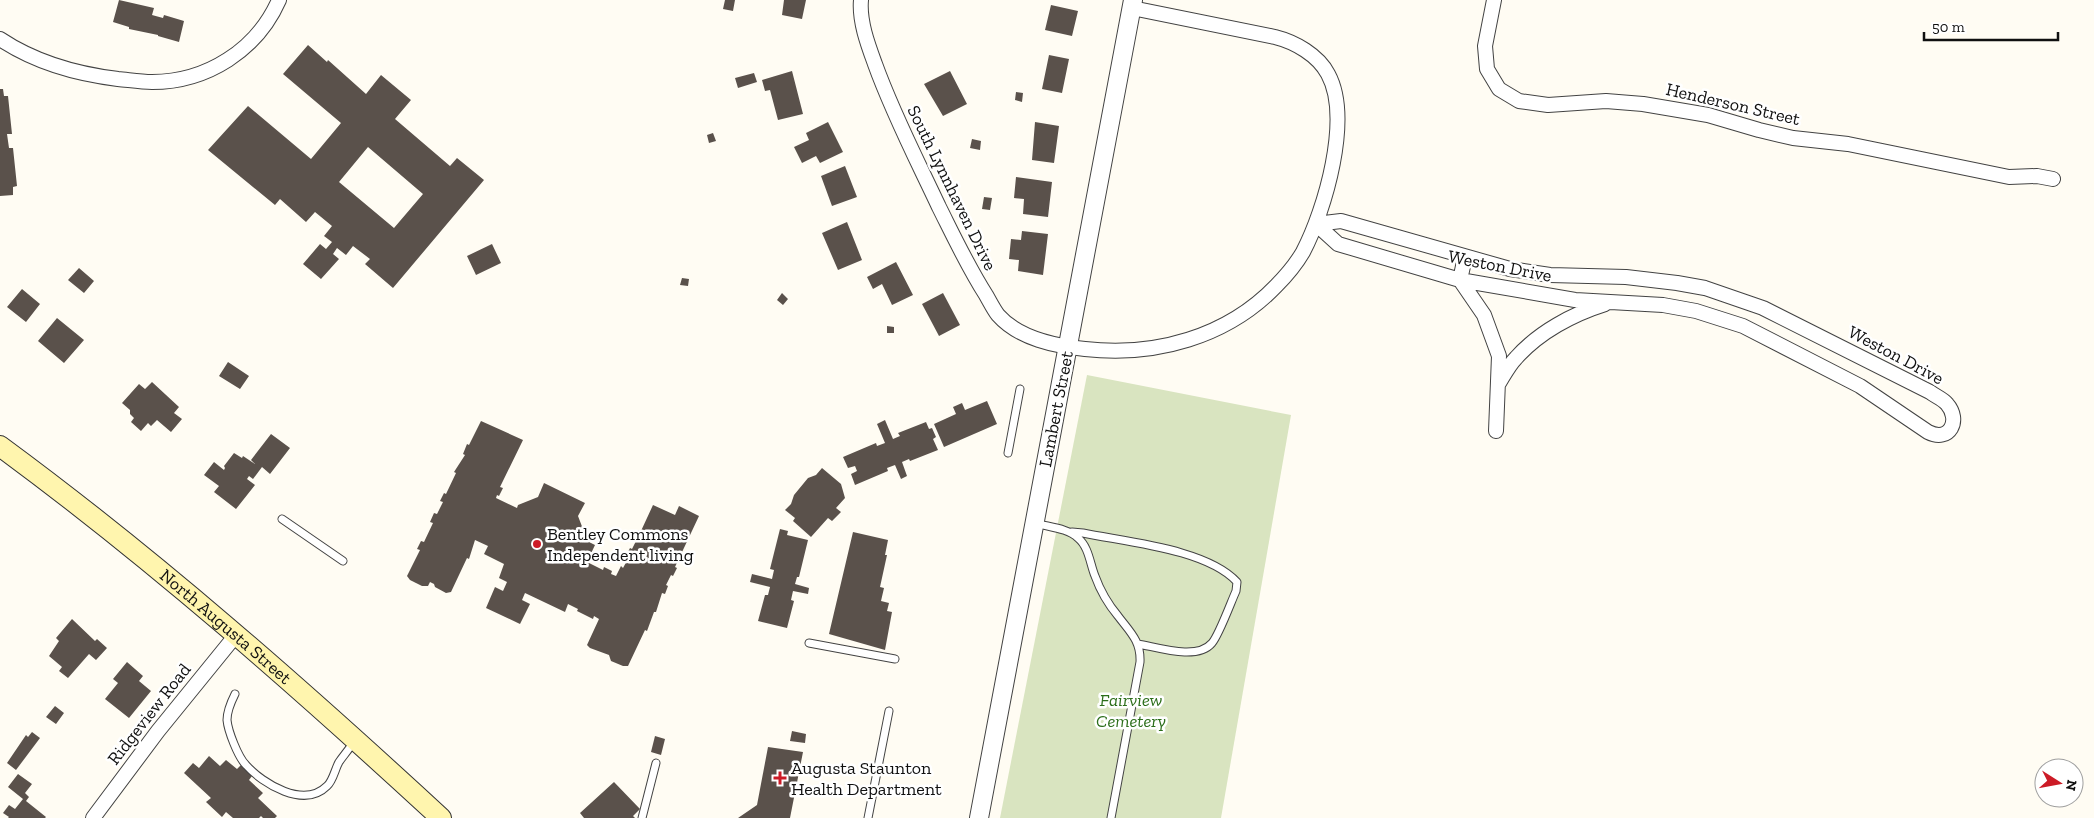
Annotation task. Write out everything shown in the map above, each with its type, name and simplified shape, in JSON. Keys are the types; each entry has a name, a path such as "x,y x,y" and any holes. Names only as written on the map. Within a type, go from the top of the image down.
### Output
{"main road":[{"name":"North Augusta Street","path":"0,446 46,479 236,635 300,689 441,818"}],"street":[{"path":"0,40 44,63 92,76 152,82 177,80 214,69 236,56 255,39 280,0"},
{"name":"South Lynnhaven Drive","path":"861,0 866,40 890,106 976,279 999,316 1035,339 1068,347 1111,352 1140,351 1166,347 1192,339 1216,329 1261,300 1276,286 1302,254 1316,224 1324,197 1338,127 1336,98 1328,73 1320,63 1302,48 1286,40 1132,4"},
{"name":"Henderson Street","path":"1494,0 1485,52 1487,69 1499,89 1519,101 1548,105 1606,101 1643,104 1708,115 1792,138 1848,144 2009,176 2038,176 2053,179"},
{"name":"Lambert Street","path":"979,818 1132,4"},
{"name":"Weston Drive","path":"1341,220 1510,269 1550,275 1626,277 1704,288 1735,298 1792,321 1930,392 1947,404 1953,420 1952,426 1949,432 1944,435 1935,436 1860,386 1742,326 1696,312 1663,305 1575,300 1460,280 1338,244 1316,224 1341,220"},
{"path":"1465,256 1460,280 1476,301 1493,336 1499,356 1496,431"},
{"path":"1498,384 1514,360 1541,336 1585,310 1613,302"},
{"name":"Ridgeview Road","path":"93,818 158,731 236,635"}],"lane":[{"path":"1008,453 1020,389"},
{"path":"282,519 343,561"},
{"path":"1035,523 1069,532 1083,533 1193,555 1232,576 1237,582 1236,591 1212,644 1201,650 1188,653 1138,644"},
{"path":"1069,532 1084,544 1094,575 1106,598 1132,631 1138,644 1140,662 1111,818"},
{"path":"809,643 895,659"},
{"path":"235,694 230,704 227,719 232,738 245,765 268,784 292,795 309,796 327,786 355,740"},
{"path":"868,818 889,711"},
{"path":"642,818 656,763"}],"green space":[{"name":"Fairview Cemetery","path":"1087,375 1291,415 1221,818 1000,818"}],"building":[{"path":"119,0 154,8 152,15 163,18 164,15 184,21 179,42 129,29 129,27 113,22"},
{"path":"725,0 735,0 733,11 723,9"},
{"path":"784,0 806,0 802,19 782,15"},
{"path":"1051,5 1078,11 1072,36 1045,30"},
{"path":"308,45 366,94 381,75 411,100 395,119 450,166 457,158 484,180 393,288 365,264 370,259 353,246 346,255 337,248 333,254 339,259 321,279 303,264 320,244 326,249 332,242 324,236 332,226 315,212 306,222 280,199 275,205 208,150 248,106 311,159 341,123 283,74","holes":["368,147 423,194 394,228 339,182"]},
{"path":"1049,55 1069,59 1062,93 1042,89"},
{"path":"792,71 803,114 778,120 770,90 765,91 762,80"},
{"path":"950,71 967,104 943,116 924,84"},
{"path":"754,73 757,82 738,88 735,78"},
{"path":"0,89 3,89 4,96 8,96 12,134 7,134 9,148 13,148 17,186 13,187 13,195 0,196"},
{"path":"1016,92 1023,93 1022,102 1015,100"},
{"path":"828,122 843,152 820,163 816,156 802,163 794,147 809,140 806,133"},
{"path":"1035,122 1059,126 1054,163 1032,160"},
{"path":"713,133 716,141 709,143 707,135"},
{"path":"972,139 981,141 980,150 970,148"},
{"path":"845,166 857,197 832,206 821,176"},
{"path":"1016,177 1052,182 1048,217 1023,214 1024,199 1014,198"},
{"path":"984,197 992,198 990,210 982,209"},
{"path":"847,222 862,260 838,270 822,233"},
{"path":"1022,231 1048,234 1043,275 1018,271 1019,260 1009,259 1011,239 1021,240"},
{"path":"492,244 501,263 476,275 467,256"},
{"path":"896,262 913,295 892,305 882,284 873,289 867,277"},
{"path":"79,268 94,281 84,293 68,280"},
{"path":"682,278 689,279 688,286 680,285"},
{"path":"22,289 40,304 26,322 7,307"},
{"path":"782,293 788,299 783,305 777,300"},
{"path":"943,293 960,325 939,336 922,304"},
{"path":"57,318 84,340 64,363 38,341"},
{"path":"887,326 894,327 894,333 887,333"},
{"path":"228,362 249,376 240,389 219,376"},
{"path":"152,382 179,407 174,413 182,419 171,432 157,420 151,426 148,423 141,431 131,422 134,418 130,414 130,410 122,403 139,384 145,389"},
{"path":"987,401 997,424 944,447 934,424 956,414 953,407 962,403 965,410"},
{"path":"885,420 893,439 900,436 898,433 926,422 929,429 932,428 936,437 933,439 938,450 910,461 909,459 902,462 907,476 901,479 895,465 887,468 888,471 855,485 851,474 857,471 855,466 848,468 843,457 876,443 877,446 885,443 877,424"},
{"name":"Bentley Commons Independent living","path":"481,421 523,440 500,487 503,488 496,498 517,508 518,505 538,497 544,483 585,503 578,516 586,537 585,540 595,545 587,562 603,570 604,567 612,571 611,574 616,576 621,566 623,568 629,557 626,556 637,539 635,538 638,530 641,531 653,505 675,515 679,506 699,516 675,567 677,568 666,585 668,586 665,594 662,593 656,612 654,612 647,631 645,630 628,666 611,661 609,655 587,645 599,619 594,616 593,619 568,604 565,612 525,593 522,600 530,604 520,624 486,608 495,587 503,591 507,582 499,578 504,564 484,554 488,546 475,540 469,559 467,558 451,592 446,593 430,582 428,586 422,586 410,580 407,576 420,550 417,549 421,541 424,542 433,523 430,522 434,513 437,514 443,502 440,501 444,493 446,494 456,473 454,472 465,455 463,454 467,444 469,445"},
{"path":"271,434 290,448 270,474 262,467 253,479 249,476 247,479 255,485 236,509 214,492 219,486 204,475 214,462 224,470 224,466 234,453 242,458 243,456 255,464 251,460"},
{"path":"822,468 841,484 845,498 836,508 841,512 832,521 828,518 811,537 793,521 795,518 785,510 808,478 816,475"},
{"path":"780,529 788,531 787,535 808,540 799,577 797,577 795,584 809,588 808,594 793,591 791,600 794,601 787,628 758,621 765,595 768,595 770,587 750,582 752,574 772,579 774,570 770,569"},
{"path":"853,532 888,540 885,555 887,555 880,587 884,588 881,601 889,603 887,611 892,612 885,650 829,634"},
{"path":"72,619 95,641 97,639 107,648 96,660 89,654 68,678 59,671 62,667 49,656 59,641 56,638"},
{"path":"127,662 143,676 139,681 151,691 129,718 105,699 118,683 113,679"},
{"path":"55,706 64,713 56,724 46,717"},
{"path":"792,731 806,734 805,743 790,741"},
{"path":"32,732 40,738 16,770 7,763 26,735 28,737"},
{"path":"655,736 665,739 661,755 651,752"},
{"name":"Augusta Staunton Health Department","path":"768,747 803,752 790,818 738,818 757,805"},
{"path":"209,756 220,766 226,760 237,769 241,765 252,776 249,780 263,793 258,798 277,816 275,818 263,818 261,816 259,818 233,818 226,812 222,817 206,802 211,798 184,773 193,763 199,768"},
{"path":"18,774 32,784 25,793 29,797 26,801 45,818 8,818 3,813 9,805 15,809 23,799 8,787"},
{"path":"614,782 640,809 633,816 635,818 584,818 580,813"}],"place":[{"name":"Bentley Commons Independent living","path":"537,544"},
{"name":"Augusta Staunton Health Department","path":"780,778"}]}
